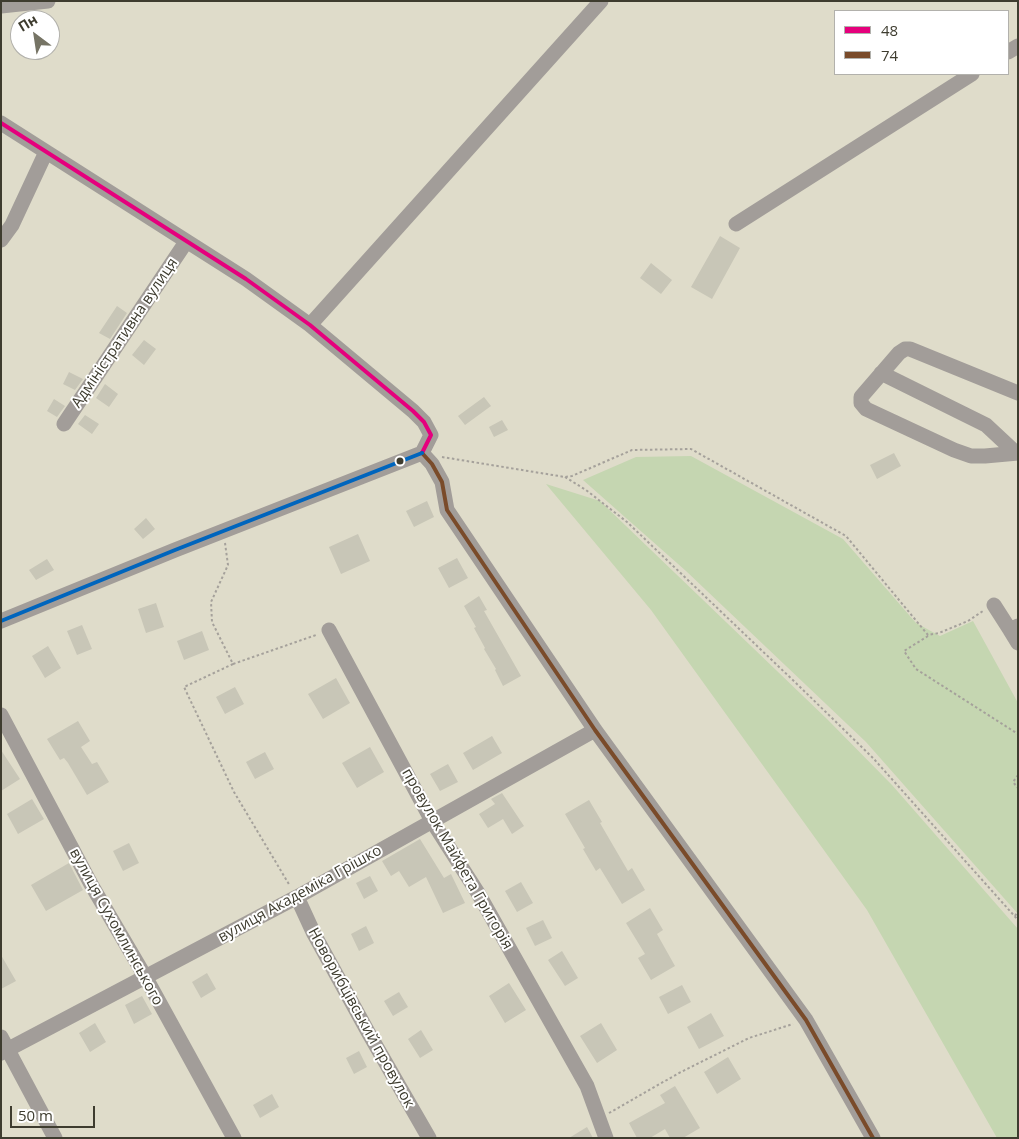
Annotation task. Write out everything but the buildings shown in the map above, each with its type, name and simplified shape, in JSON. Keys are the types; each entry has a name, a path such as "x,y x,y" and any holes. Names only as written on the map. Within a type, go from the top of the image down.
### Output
{"street":[{"path":"1,6 48,1"},
{"path":"310,325 601,1"},
{"path":"736,224 970,75"},
{"name":"Адміністративна вулиця","path":"1,123 246,279 310,325 424,422 431,435 422,453"},
{"path":"1,240 12,225 46,152"},
{"name":"Адміністративна вулиця","path":"64,424 186,242"},
{"path":"1017,453 970,456 866,409 861,403 862,396 898,353 904,349 910,349 1018,392"},
{"path":"881,374 986,425 1017,453"},
{"path":"1,621 422,453 432,464 442,482 447,510 595,730 806,1020 873,1138"},
{"path":"994,605 1015,633"},
{"name":"провулок Майфета Григорія","path":"329,630 432,821 478,893 587,1086 606,1138"},
{"name":"вулиця Сухомлинського","path":"1,715 92,886 146,978 234,1138"},
{"name":"вулиця Академіка Грішко","path":"4,1046 146,978 297,897 595,730"},
{"name":"Новорибцівський провулок","path":"297,897 314,934 429,1138"},
{"path":"4,1046 55,1138"}],"path":[{"path":"422,453 565,477 572,476 632,450 691,449 846,536 928,635"},
{"path":"565,477 586,490 627,522 873,758 1018,920"},
{"path":"223,531 228,565 211,602 212,622 233,664"},
{"path":"994,605 968,621 934,635 928,635 904,651 916,669 1018,734"},
{"path":"297,897 234,792 184,687 233,664 329,630"},
{"path":"1018,775 1013,782 1018,788"},
{"path":"1014,916 1018,911"},
{"path":"598,1119 678,1073 749,1038 806,1020"}],"green space":[{"path":"691,456 843,539 916,623 940,636 973,621 1018,703 1018,914 866,742 686,571 583,480 636,457"},
{"path":"546,484 600,501 827,719 892,785 1018,929 1018,1138 997,1138 867,910 651,610"}],"transit line":[{"name":"48","path":"1,123 246,279 310,325 424,422 431,435 422,453"},
{"name":"74","path":"422,453 432,464 442,482 447,510 595,730 806,1020 873,1138"},
{"path":"1,621 422,453"}]}
